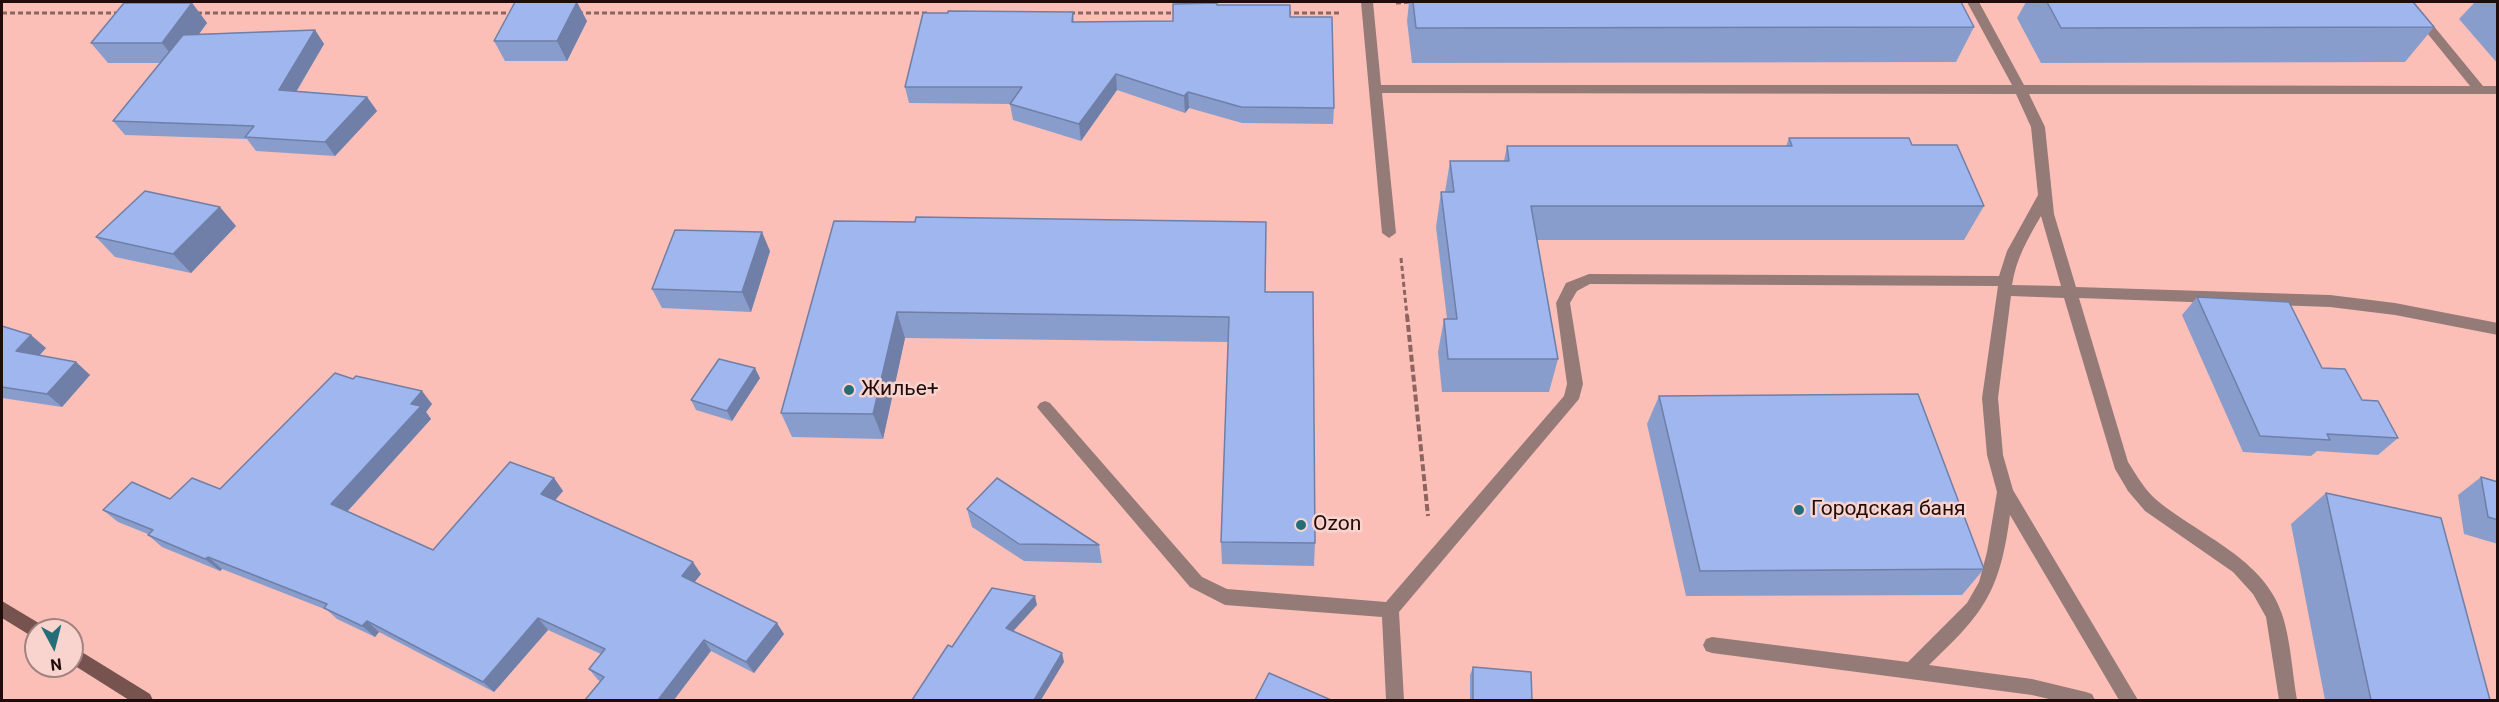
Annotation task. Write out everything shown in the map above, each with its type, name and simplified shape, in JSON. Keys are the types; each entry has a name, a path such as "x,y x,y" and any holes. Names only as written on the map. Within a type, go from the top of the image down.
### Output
{"main road":[{"path":"2,609 24,623"},
{"path":"84,662 144,700"}],"lane":[{"path":"1973,2 2022,90 2037,128 2044,197 2121,464 2134,486 2151,506 2239,567 2259,589 2274,615 2288,700"},
{"path":"2408,2 2480,90"},
{"path":"1368,4 1389,233"},
{"path":"1376,89 2498,90"},
{"path":"2044,197 2014,250 2005,286 1990,398 1995,455 2005,492 2130,700"},
{"path":"1395,700 1390,610 1571,399 1575,384 1563,303 1565,292 1576,283 1589,279 2005,286 2070,292 2330,301 2395,309 2498,328"},
{"path":"1045,406 1196,582 1225,597 1390,610"},
{"path":"1911,671 1973,609 1987,583 1995,553 2005,492"},
{"path":"1712,645 2032,687 2086,700"}],"path":[{"path":"1279,14 1339,14 1368,4 1412,2"},
{"path":"2,13 121,13"},
{"path":"192,13 515,13"},
{"path":"574,13 933,13"},
{"path":"1064,14 1184,14"},
{"path":"1389,233 1400,251 1433,562"}],"building":[{"path":"515,2 577,2 557,41 494,41"},
{"path":"1413,2 1961,2 1974,27 1416,28"},
{"path":"2047,2 2413,2 2434,27 2061,28"},
{"path":"124,3 192,3 162,43 91,43"},
{"path":"1217,3 1217,5 1290,5 1290,17 1332,17 1334,108 1241,107 1188,92 1184,96 1116,74 1079,124 1010,104 1022,87 905,87 923,13 948,13 948,11 1073,12 1072,22 1173,21 1173,4"},
{"path":"315,30 279,90 367,97 325,142 245,137 254,126 113,121 183,35"},
{"path":"1789,138 1909,138 1912,145 1957,145 1984,206 1531,206 1558,359 1448,359 1444,319 1457,319 1441,192 1454,192 1450,161 1509,161 1507,146 1792,146"},
{"path":"145,191 220,207 173,254 96,237"},
{"name":"Жилье+","path":"916,217 1266,222 1265,292 1313,292 1315,543 1221,542 1229,317 897,312 873,414 781,413 834,221 915,222"},
{"path":"675,230 762,232 742,292 652,289"},
{"path":"2197,297 2289,302 2322,368 2345,369 2362,400 2378,401 2398,438 2327,434 2330,440 2260,436"},
{"path":"2,326 31,335 16,351 76,362 47,394 2,387"},
{"path":"719,359 755,368 727,411 691,400"},
{"path":"335,373 353,379 356,376 422,391 411,404 421,406 331,504 433,550 510,462 554,478 541,494 693,562 682,576 777,623 746,662 704,640 658,700 585,700 604,677 589,669 605,649 538,618 483,682 367,621 362,626 324,608 327,604 208,557 205,559 148,535 153,530 103,510 132,482 170,499 192,478 220,489"},
{"name":"Городская баня","path":"1918,394 1984,569 1700,571 1659,396"},
{"path":"2481,477 2498,482 2498,520 2488,517"},
{"path":"997,478 1099,545 1019,544 967,509"},
{"path":"2326,493 2441,518 2490,700 2371,700"},
{"path":"992,588 1035,596 1006,628 1062,653 1034,700 912,700 948,645 952,647"},
{"path":"1473,667 1531,672 1532,700 1473,700"},
{"path":"1269,673 1331,700 1255,700"}],"place":[{"name":"Жилье+","path":"849,390"},
{"name":"Городская баня","path":"1799,510"},
{"name":"Ozon","path":"1301,525"}]}
